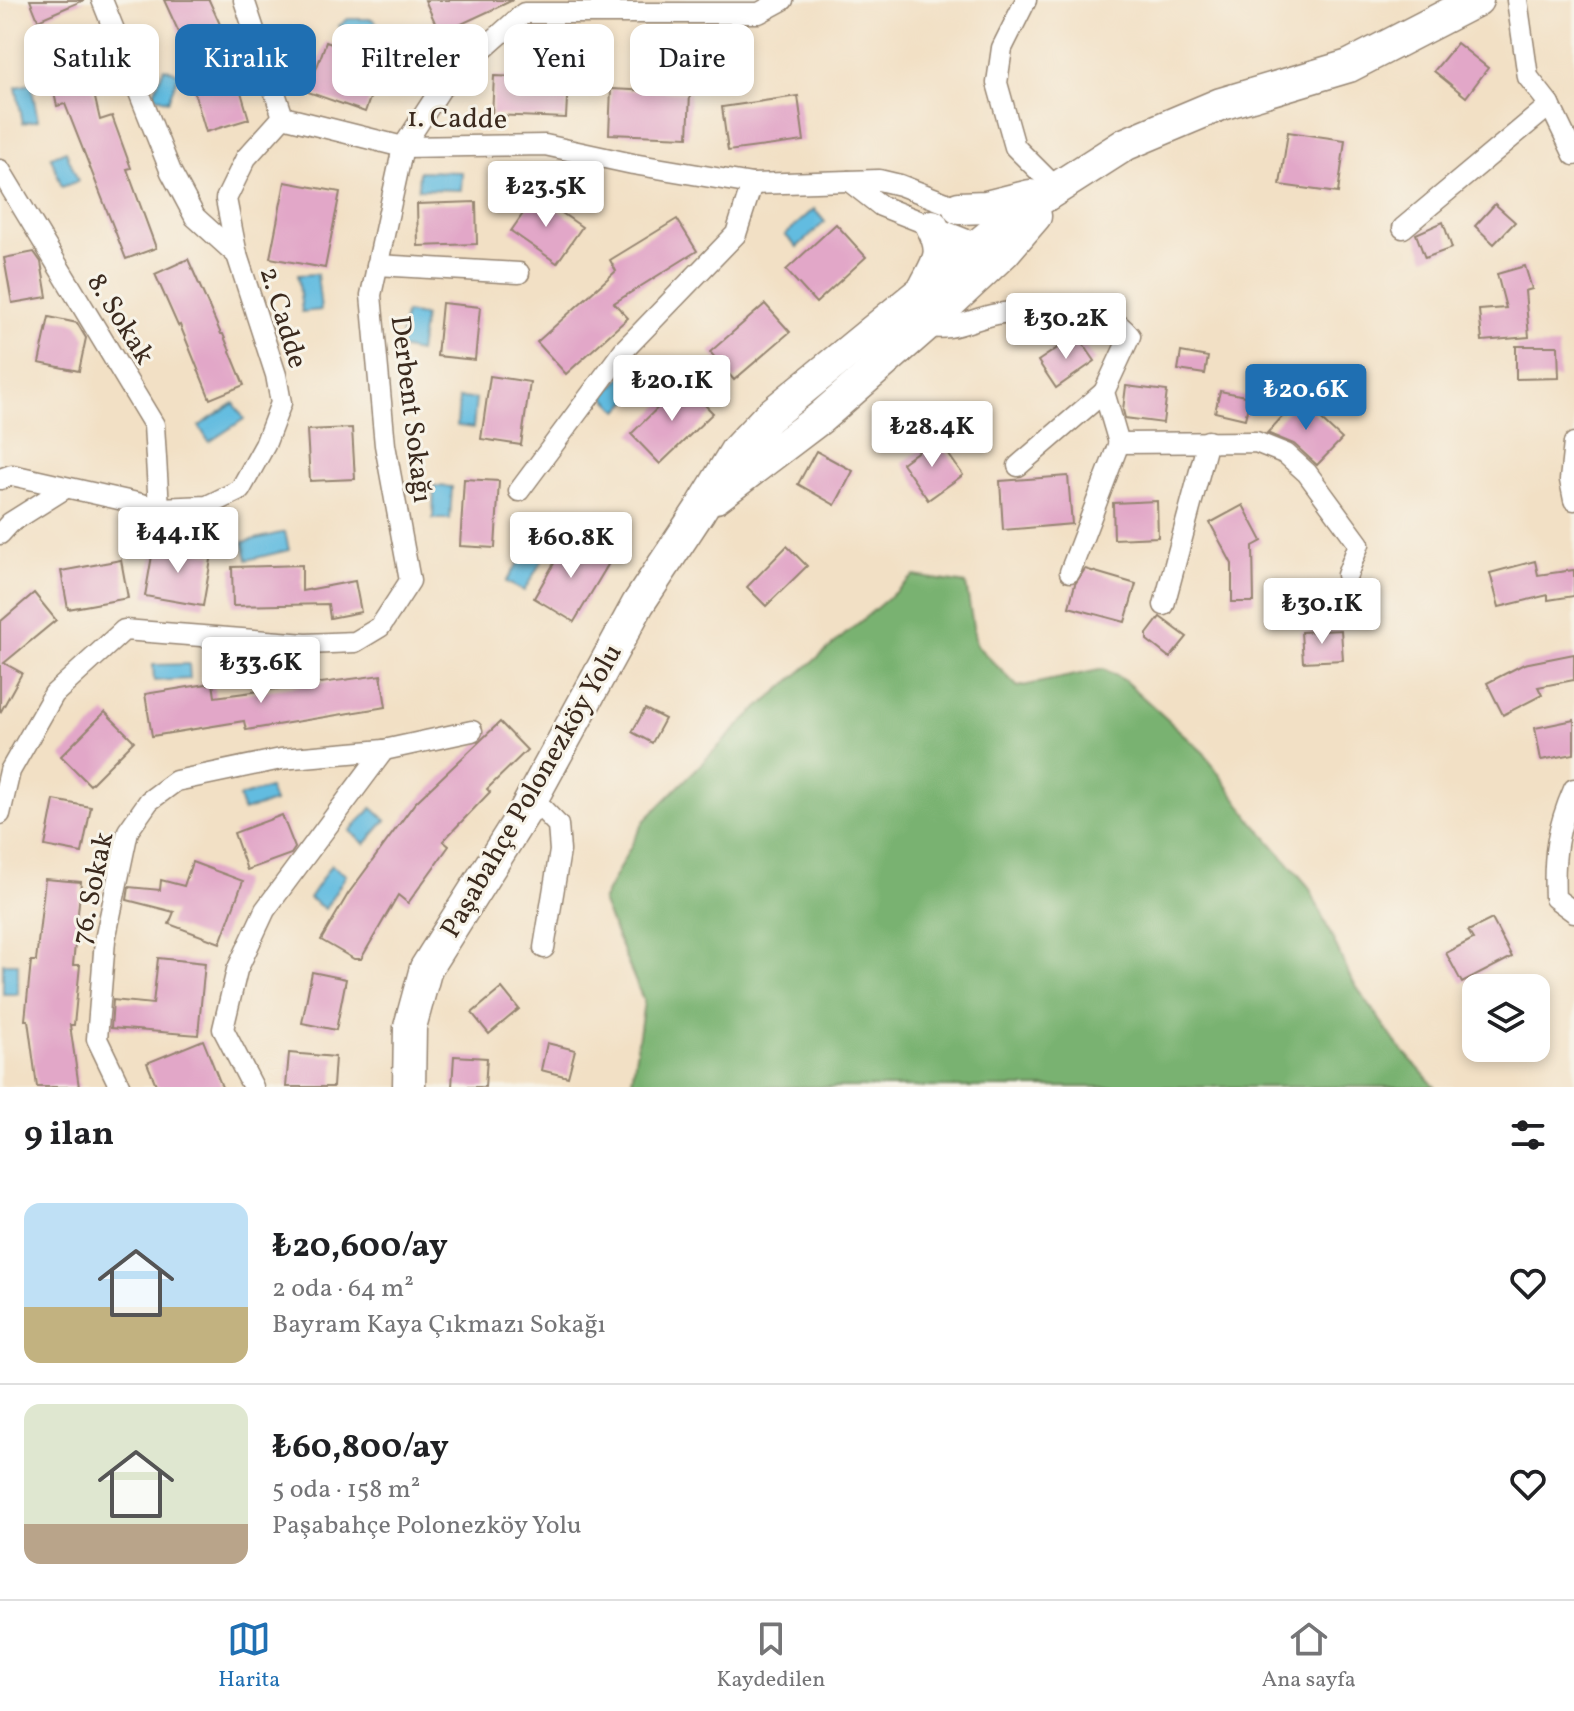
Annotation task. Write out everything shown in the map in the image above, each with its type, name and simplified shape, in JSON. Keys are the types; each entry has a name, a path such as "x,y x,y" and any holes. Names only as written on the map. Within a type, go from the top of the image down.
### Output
{"main road":[{"name":"Paşabahçe Polonezköy Yolu","path":"409,1087 410,1027 426,968 532,798 638,604 736,451 767,418 925,286 990,245 1025,230 1056,188 1126,144 1221,104 1349,66 1477,0"},
{"path":"959,208 986,207 1056,188"},
{"path":"925,286 941,252 932,226"},
{"name":"Paşabahçe Polonezköy Yolu","path":"700,510 820,418 925,326 990,245"},
{"path":"863,380 885,347 979,262 990,245"}],"street":[{"path":"102,0 171,172 195,217 237,255"},
{"path":"244,0 283,117"},
{"name":"Derbent Sokağı","path":"0,814 10,771 54,694 124,630 306,644 355,642 380,627 410,581 385,445 371,295 403,147 444,84 524,13 759,13 783,0"},
{"path":"1026,0 1002,48 997,83 1015,147 1056,188"},
{"path":"1517,0 1528,77 1550,105 1574,155"},
{"path":"1403,228 1550,105"},
{"name":"2. Cadde","path":"0,479 12,475 159,508 207,506 240,490 265,445 281,403 276,375 237,255 226,199 246,158 283,117"},
{"name":"1. Cadde","path":"283,117 403,147 545,145 752,184 879,180 959,208"},
{"name":"8. Sokak","path":"0,170 154,425 159,508"},
{"path":"849,181 881,206 990,245"},
{"path":"519,491 623,351 736,234 752,184"},
{"path":"959,208 978,223 990,245"},
{"path":"377,265 519,273"},
{"path":"925,326 942,330 994,315 1032,310 1108,319 1120,325 1130,336 1104,392 1018,466"},
{"path":"1070,572 1119,443 1104,392"},
{"path":"1164,605 1208,441"},
{"path":"1119,443 1256,442 1286,454 1307,473 1359,544 1347,575"},
{"path":"1574,443 1570,480 1574,500"},
{"path":"0,534 10,523 64,489"},
{"name":"76. Sokak","path":"120,1087 97,1039 105,940 128,831 149,801 176,781 281,759 384,750 472,731"},
{"path":"253,1087 223,1029 237,970 265,910 384,750"},
{"path":"1574,789 1562,818 1553,862 1555,898 1574,912"},
{"path":"532,798 558,825 560,851 544,948"}],"green space":[{"path":"914,576 966,584 976,645 1018,687 1104,669 1124,680 1204,753 1253,822 1309,887 1351,979 1396,1043 1435,1087 631,1087 644,1002 602,901 644,821 750,715"}],"water":[{"path":"348,19 372,19 378,24 342,24"},
{"path":"164,68 175,72 175,83 168,101 156,96 159,96 159,80"},
{"path":"24,85 24,96 33,96 38,120 23,123 16,87"},
{"path":"66,151 78,181 62,187 51,157"},
{"path":"419,171 462,172 461,190 418,189"},
{"path":"538,175 566,195 559,205 531,185"},
{"path":"814,209 825,222 797,247 785,235"},
{"path":"317,274 321,310 302,312 298,275"},
{"path":"405,313 424,316 419,352 399,348"},
{"path":"632,366 648,381 619,411 604,396"},
{"path":"459,398 476,399 473,428 457,426"},
{"path":"234,403 244,419 209,442 199,426"},
{"path":"434,486 452,487 450,519 433,519"},
{"path":"285,532 289,550 247,560 243,542"},
{"path":"531,544 547,552 524,591 506,582"},
{"path":"189,664 190,679 154,681 153,665"},
{"path":"269,788 274,802 243,811 239,797"},
{"path":"372,808 386,820 365,844 350,831"},
{"path":"331,865 346,875 325,909 309,898"},
{"path":"3,963 18,963 18,994 3,994"}],"building":[{"path":"30,0 84,0 38,20"},
{"path":"164,0 209,0 220,24 175,24"},
{"path":"425,0 513,0 461,24 436,24"},
{"path":"326,42 332,44 332,96 371,96 365,112 316,95 316,70"},
{"path":"1457,43 1488,68 1466,97 1434,71"},
{"path":"494,76 504,76 504,96 567,96 566,118 492,115"},
{"path":"614,89 630,90 630,96 690,96 688,137 609,134 611,96 614,96"},
{"path":"55,96 95,96 100,120 112,116 131,168 127,169 156,248 126,259 65,104 57,106"},
{"path":"195,96 242,96 249,119 206,132"},
{"path":"798,96 804,141 728,151 722,107"},
{"path":"1288,132 1345,140 1338,193 1280,185"},
{"path":"285,182 340,192 325,268 270,258"},
{"path":"536,195 582,227 557,263 511,231"},
{"path":"476,202 477,244 418,246 417,204"},
{"path":"1495,204 1515,222 1494,244 1475,226"},
{"path":"677,219 697,251 614,303 628,318 566,374 537,342 616,271 610,260"},
{"path":"1443,222 1452,248 1425,258 1416,234"},
{"path":"836,224 866,257 816,303 786,270"},
{"path":"34,252 41,262 47,297 12,303 4,258"},
{"path":"188,259 244,385 210,399 155,274"},
{"path":"1525,266 1532,289 1525,291 1529,337 1482,341 1479,310 1506,308 1497,274"},
{"path":"442,303 480,307 475,360 437,356"},
{"path":"765,304 790,332 734,380 710,352"},
{"path":"49,317 77,323 86,338 79,371 39,363"},
{"path":"1077,335 1095,361 1056,388 1038,361"},
{"path":"1516,346 1558,346 1559,378 1516,379"},
{"path":"1181,352 1208,357 1205,374 1178,370"},
{"path":"490,376 530,382 521,445 481,439"},
{"path":"683,383 713,413 660,464 631,434"},
{"path":"1126,386 1167,391 1163,423 1125,418"},
{"path":"1220,391 1250,397 1245,419 1215,412"},
{"path":"1299,399 1342,439 1317,465 1294,444 1267,433"},
{"path":"352,428 355,479 310,481 307,430"},
{"path":"937,438 963,475 928,500 902,463"},
{"path":"816,451 853,471 835,505 798,484"},
{"path":"1068,476 1072,524 1003,530 1000,481"},
{"path":"464,479 499,481 495,548 460,546"},
{"path":"1157,501 1158,537 1114,539 1113,503"},
{"path":"1243,505 1262,541 1253,546 1254,602 1232,602 1232,564 1210,523"},
{"path":"568,539 609,563 574,622 534,598"},
{"path":"154,544 212,554 203,606 145,596"},
{"path":"787,546 807,566 766,606 747,587"},
{"path":"121,560 128,598 68,609 61,571"},
{"path":"1535,561 1538,575 1574,570 1574,596 1548,600 1548,595 1499,607 1490,573"},
{"path":"302,565 302,591 355,581 361,612 330,618 328,604 233,606 232,567"},
{"path":"1085,569 1136,584 1125,622 1069,607 1075,584"},
{"path":"34,593 56,620 4,663 22,673 0,713 0,622"},
{"path":"1160,617 1187,637 1170,658 1147,640 1147,634"},
{"path":"1341,630 1343,660 1303,662 1301,632"},
{"path":"1574,654 1574,680 1538,687 1542,695 1503,715 1487,683 1524,664"},
{"path":"381,675 386,707 246,730 244,721 152,736 145,694 213,683 215,697"},
{"path":"645,709 665,719 652,743 632,732"},
{"path":"105,712 134,741 90,785 61,756"},
{"path":"1574,720 1574,754 1541,760 1535,728"},
{"path":"500,722 527,750 487,789 490,792 443,841 449,846 408,903 398,895 361,959 354,959 321,940 348,894 415,803"},
{"path":"54,800 91,807 82,853 45,846"},
{"path":"282,815 295,848 291,854 247,870 234,833"},
{"path":"192,862 243,881 220,943 169,924 174,912 127,900 129,887 160,890 161,880 184,886"},
{"path":"45,879 81,882 73,965 80,965 74,1025 70,1025 79,1087 37,1087 28,1020 25,1020 31,961 36,961"},
{"path":"1492,919 1512,957 1479,974 1462,974 1462,983 1446,953 1473,939 1468,931"},
{"path":"158,958 205,963 198,1035 111,1028 113,1000 153,1004"},
{"path":"312,972 346,979 336,1030 302,1023"},
{"path":"502,988 519,1009 489,1034 472,1013"},
{"path":"203,1040 222,1087 157,1087 147,1063"},
{"path":"547,1043 575,1050 568,1077 541,1070"},
{"path":"289,1053 335,1057 333,1087 286,1087"},
{"path":"454,1056 487,1058 485,1087 452,1087"}]}
